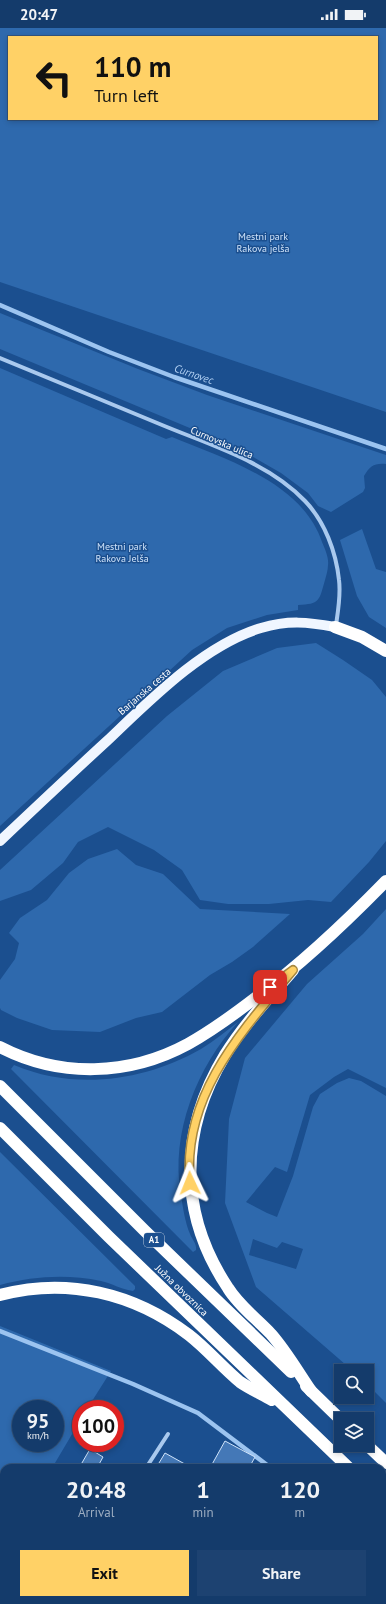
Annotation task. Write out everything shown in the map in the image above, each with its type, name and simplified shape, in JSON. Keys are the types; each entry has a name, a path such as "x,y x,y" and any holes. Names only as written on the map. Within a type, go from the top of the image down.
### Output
{"highway":[{"path":"335,627 362,637 386,651"},
{"path":"311,1391 271,1335 245,1309 229,1290 217,1272 201,1236 196,1216 189,1172 190,1151 196,1118 214,1076 225,1055 241,1032 293,970 386,881"},
{"path":"0,1048 14,1055 38,1063 67,1068 106,1069 147,1062 174,1051 211,1031 293,970"},
{"name":"Južna obvoznica","path":"0,1086 145,1231 334,1413"},
{"name":"Južna obvoznica","path":"0,1128 114,1242 345,1464"},
{"path":"0,1295 40,1288 71,1288 110,1294 134,1303 178,1327 241,1383 288,1410"},
{"path":"374,1452 386,1463"}],"main road":[{"name":"Barjanska cesta","path":"0,841 137,712 168,685 217,648 239,636 270,626 303,622 335,627"}],"street":[{"name":"Curnovska ulica","path":"0,358 240,457 278,478 296,492 305,501 322,524 332,550 339,581 335,627"},
{"path":"149,1464 168,1434"}],"green space":[{"name":"Mestni park Rakova jelša","path":"0,28 386,28 386,412 0,282"},
{"path":"0,313 138,369 207,395 386,455 386,464 378,464 370,468 364,476 365,488 363,492 331,512 318,506 308,493 281,473 248,454 197,431 0,349"},
{"name":"Mestni park Rakova Jelša","path":"0,368 166,439 172,437 215,454 259,475 280,488 298,503 312,521 324,548 328,562 323,587 318,600 311,604 298,605 298,610 267,615 227,628 192,650 0,826"},
{"path":"362,529 376,569 386,572 386,628 369,617 357,596 340,540"},
{"path":"316,643 372,680 386,697 386,841 369,862 331,902 308,900 269,904 228,904 200,900 182,870 154,850 108,827 78,842 63,863 31,890 0,901 0,870 167,716 223,671 277,648"},
{"path":"117,849 136,865 163,874 200,909 290,914 253,947 210,975 162,1012 136,1018 100,1032 52,1030 17,1018 1,1010 0,980 15,959 19,943 9,933 20,918 47,900 69,873 88,859"},
{"path":"386,909 386,1088 348,1069 334,1077 310,1095 287,1172 275,1167 246,1202 277,1217 293,1176 313,1107 320,1094 337,1083 349,1078 361,1081 386,1096 386,1403 374,1391 374,1364 345,1364 256,1287 225,1203 229,1119 245,1058 307,984 363,934","holes":["253,1239 277,1248 282,1242 303,1249 296,1269 249,1255"]},
{"path":"238,1022 210,1059 190,1102 183,1125 179,1172 185,1220 196,1246 196,1250 193,1252 11,1069 14,1065 37,1073 61,1078 85,1080 109,1079 133,1075 157,1069 201,1049"},
{"path":"0,1152 135,1286 133,1291 101,1281 76,1277 38,1278 0,1285"},
{"path":"0,1326 111,1371 93,1400 72,1400 72,1434 64,1448 64,1400 12,1400 12,1452 61,1452 54,1464 0,1464"}],"building":[{"path":"225,1441 255,1457 251,1464 212,1464"},
{"path":"88,1452 95,1452 103,1457 99,1464 81,1464"},
{"path":"165,1453 185,1464 158,1464"}],"waterway":[{"name":"Curnovec","path":"0,305 109,352 174,377 386,449"},
{"path":"0,1331 133,1384 198,1413 266,1464"}],"route":[{"path":"190,1183 190,1151 193,1134 196,1118 208,1087 225,1055 234,1042 248,1023 293,970 270,987"}]}
